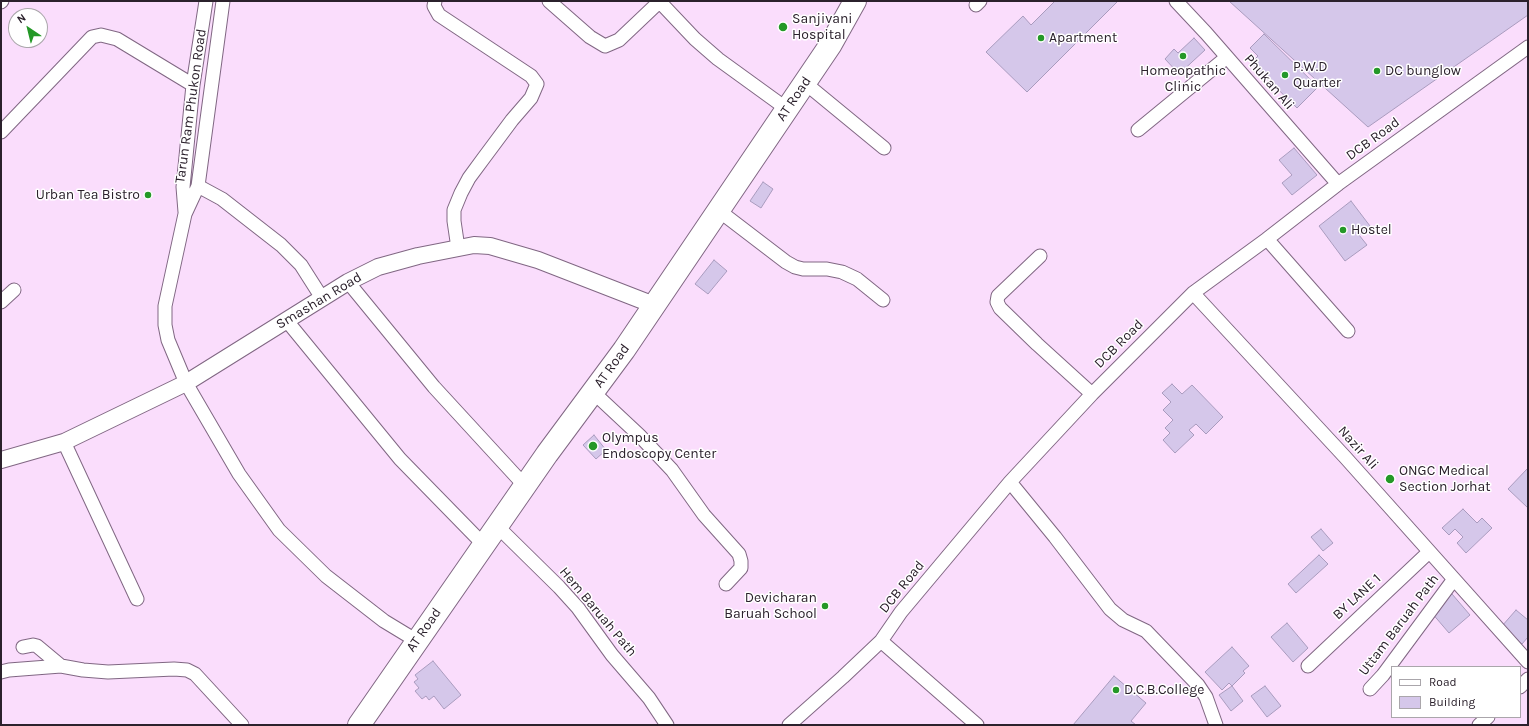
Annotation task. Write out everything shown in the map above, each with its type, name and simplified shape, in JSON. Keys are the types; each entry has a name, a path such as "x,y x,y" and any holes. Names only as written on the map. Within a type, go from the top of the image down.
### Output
{"highway":[{"name":"AT Road","path":"359,725 525,486 624,350 831,44 855,1"}],"street":[{"name":"Tarun Ram Phukon Road","path":"186,214 183,187 193,85 206,1"},
{"name":"Tarun Ram Phukon Road","path":"223,1 198,186 186,214 165,306 165,325 168,340 186,383 239,474 279,530 326,576 384,621 416,641"},
{"path":"435,1 434,6 439,15 531,76 537,84 531,98 487,153 469,178 461,193 454,210 458,248"},
{"path":"549,1 590,37 605,46 619,40 659,1 695,39 718,59 787,110"},
{"name":"Phukan Ali","path":"1176,1 1338,184"},
{"path":"1,132 92,37 101,35 117,39 193,85"},
{"name":"DCB Road","path":"789,725 843,677 880,640 901,612 1010,482 1092,394 1193,293 1267,239 1338,184 1528,47"},
{"path":"1138,130 1227,57"},
{"path":"805,83 884,148"},
{"path":"198,186 222,199 282,244 301,265 322,298"},
{"path":"718,210 786,262 796,267 812,270 827,269 842,272 857,279 883,300"},
{"path":"1267,239 1348,332"},
{"name":"Smashan Road","path":"1,460 64,442 186,383 348,282 378,267 418,256 474,245 490,246 538,260 654,305"},
{"path":"1040,256 998,296 996,302 1000,308 1092,394"},
{"path":"348,282 434,387 525,486"},
{"path":"1,302 14,290"},
{"name":"Nazir Ali","path":"1193,293 1345,458 1528,662"},
{"path":"287,321 400,458 484,545"},
{"path":"593,392 672,470 704,515 739,554 741,568 726,584"},
{"path":"64,442 138,599"},
{"path":"1010,482 1055,537 1110,609 1123,620 1146,631 1198,685 1206,697 1216,725"},
{"name":"Hem Baruah Path","path":"497,526 578,608 612,654 649,698 666,725"},
{"name":"BY LANE 1","path":"1308,666 1429,552"},
{"name":"Uttam Baruah Path","path":"1370,689 1382,676 1454,579"},
{"path":"880,640 977,725"},
{"path":"23,647 33,645 37,646 61,666"},
{"path":"1,672 61,666 108,672 174,669 187,670 195,674 242,725"},
{"path":"1479,725 1487,718"}],"building":[{"name":"Apartment","path":"1055,1 1118,1 1027,92 986,52 1023,16 1031,25"},
{"name":"DC bunglow","path":"1229,1 1528,1 1528,15 1368,127"},
{"name":"P.W.D Quarter","path":"1264,34 1318,87 1297,108 1251,63 1258,56 1250,48"},
{"name":"Homeopathic Clinic","path":"1194,38 1205,50 1179,74 1165,59 1174,49 1178,53"},
{"path":"1294,148 1317,175 1292,195 1282,183 1292,175 1279,160"},
{"path":"763,182 773,189 761,208 750,201"},
{"name":"Hostel","path":"1351,201 1370,226 1359,235 1367,245 1345,261 1319,226"},
{"path":"714,260 727,271 708,294 695,284"},
{"path":"1172,384 1182,394 1192,385 1223,417 1206,434 1196,424 1189,430 1194,435 1175,453 1163,440 1170,433 1165,428 1173,420 1163,410 1171,402 1162,393"},
{"path":"594,435 606,450 596,459 583,445"},
{"path":"1528,468 1528,508 1508,489"},
{"path":"1463,509 1477,523 1482,518 1492,528 1466,553 1457,543 1463,537 1455,529 1449,535 1442,528"},
{"path":"1321,529 1333,543 1323,551 1311,537"},
{"path":"1319,555 1328,564 1296,593 1288,584"},
{"path":"1452,594 1470,615 1449,633 1431,612"},
{"path":"1516,610 1528,620 1528,637 1522,644 1502,626"},
{"path":"1287,623 1308,648 1293,662 1271,637"},
{"path":"1232,647 1249,666 1243,671 1245,673 1232,686 1229,683 1222,690 1205,672"},
{"path":"433,661 461,695 444,709 434,696 429,700 426,696 422,699 415,691 419,688 414,682 418,679 415,675"},
{"name":"D.C.B.College","path":"1114,676 1146,703 1131,721 1136,725 1073,725"},
{"path":"1232,686 1243,701 1231,711 1219,695"},
{"path":"1265,686 1281,706 1267,717 1251,696"}],"place":[{"name":"Sanjivani Hospital","path":"783,27"},
{"name":"Apartment","path":"1041,38"},
{"name":"Homeopathic Clinic","path":"1183,56"},
{"name":"DC bunglow","path":"1377,71"},
{"name":"P.W.D Quarter","path":"1285,75"},
{"name":"Urban Tea Bistro","path":"148,195"},
{"name":"Hostel","path":"1343,230"},
{"name":"Olympus Endoscopy Center","path":"593,446"},
{"name":"ONGC Medical Section Jorhat","path":"1390,479"},
{"name":"Devicharan Baruah School","path":"825,606"},
{"name":"D.C.B.College","path":"1116,690"}]}
